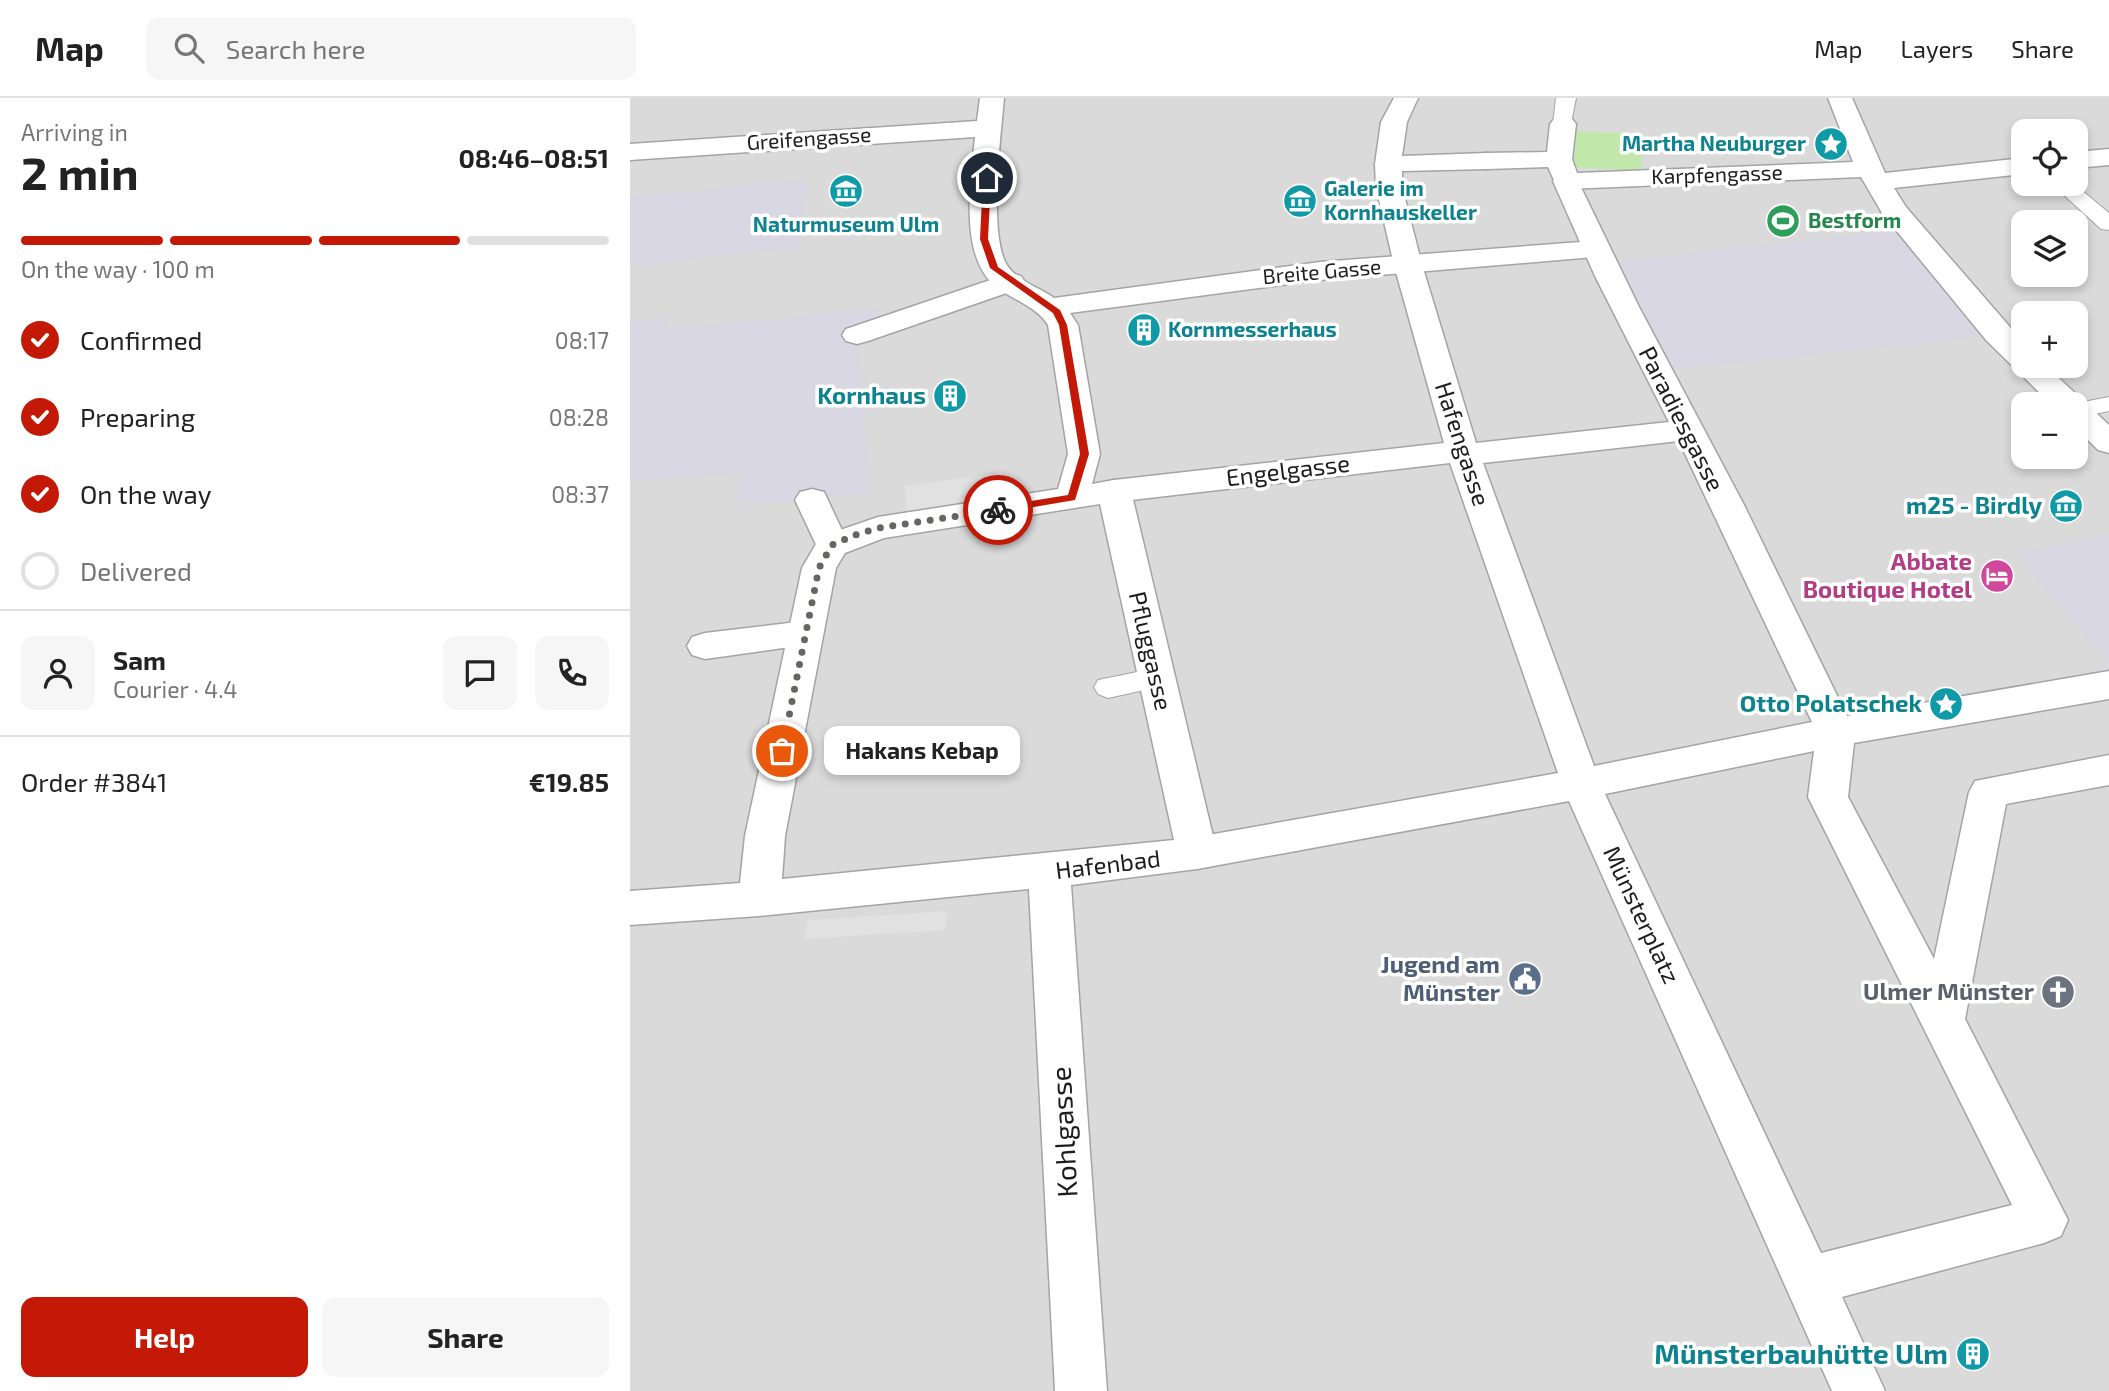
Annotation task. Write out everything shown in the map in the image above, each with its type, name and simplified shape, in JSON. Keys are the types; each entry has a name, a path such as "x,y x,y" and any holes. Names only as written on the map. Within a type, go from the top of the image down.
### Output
{"street":[{"path":"992,98 984,239 994,268 1051,307 1063,325 1084,454 1072,498"},
{"name":"Hafengasse","path":"1406,98 1394,122 1388,164 1389,187 1408,265 1463,453 1581,784"},
{"path":"1840,98 1872,175 1895,212 2011,347"},
{"name":"Paradiesgasse","path":"1563,124 1563,170 1594,249 1656,372 1689,430 1836,732"},
{"name":"Greifengasse","path":"630,152 989,128"},
{"path":"2088,159 2109,157"},
{"name":"Karpfengasse","path":"1388,164 1487,160 1563,170 1872,175 2011,167"},
{"name":"Breite Gasse","path":"1051,307 1320,271 1594,249"},
{"path":"857,335 1011,282"},
{"path":"2042,378 2056,392"},
{"path":"2088,423 2109,443"},
{"name":"Engelgasse","path":"1114,491 1689,430"},
{"path":"759,900 765,836 819,568 832,545 878,528 1114,491"},
{"name":"Pfluggasse","path":"1114,491 1197,853"},
{"path":"812,500 832,545"},
{"path":"705,646 806,634"},
{"path":"1581,784 1836,732 2109,685"},
{"path":"1809,1281 2044,1220 1828,797 1836,732"},
{"path":"1943,1020 1989,792 2109,770"},
{"name":"Hafenbad","path":"630,908 759,900 1049,872 1197,853 1581,784"},
{"name":"Münsterplatz","path":"1581,784 1860,1391"},
{"name":"Kohlgasse","path":"1049,872 1081,1391"}],"lane":[{"name":"Paradiesgasse","path":"1563,124 1566,98"},
{"path":"2076,196 2109,224"},
{"path":"2088,408 2109,404"},
{"path":"1108,687 1157,678"}],"shaded area":[{"path":"630,98 2109,98 2109,1391 630,1391"},
{"path":"805,180 799,247 630,265 630,198"},
{"path":"1899,231 1984,336 1670,369 1612,262"},
{"path":"882,309 857,335 869,493 812,500 738,502 739,473 630,481 630,322 668,318 666,330"},
{"path":"1002,473 1005,498 906,512 905,486"},
{"path":"2109,536 2109,664 2017,554"},
{"path":"947,911 945,930 804,939 808,920"}],"green space":[{"path":"1571,131 1641,134 1642,171 1569,167"}],"way so far":[{"path":"782,751 819,568 832,545 878,528 998,510"}],"place":[{"name":"Martha Neuburger","path":"1831,144"},
{"name":"Naturmuseum Ulm","path":"846,191"},
{"name":"Galerie im Kornhauskeller","path":"1300,201"},
{"name":"Bestform","path":"1783,221"},
{"name":"Kornmesserhaus","path":"1144,330"},
{"name":"Kornhaus","path":"950,396"},
{"name":"m25 - Birdly","path":"2066,506"},
{"name":"Abbate Boutique Hotel","path":"1997,576"},
{"name":"Otto Polatschek","path":"1946,704"},
{"name":"Hakans Kebap","path":"782,751"},
{"name":"Jugend am Münster","path":"1525,979"},
{"name":"Ulmer Münster","path":"2058,992"},
{"name":"Münsterbauhütte Ulm","path":"1973,1354"}],"route":[{"path":"987,178 984,239 994,268 1051,307 1063,325 1084,454 1072,498 998,510"}]}
